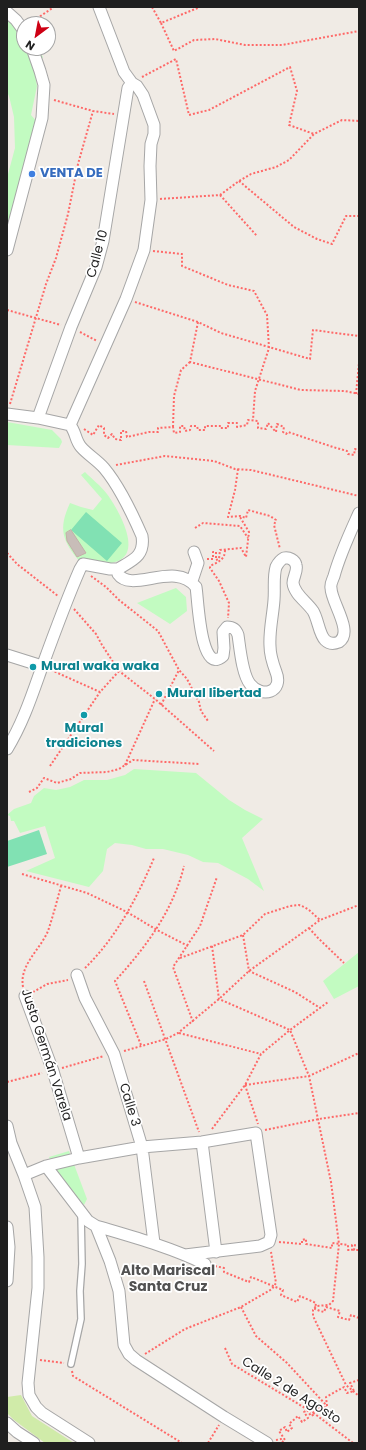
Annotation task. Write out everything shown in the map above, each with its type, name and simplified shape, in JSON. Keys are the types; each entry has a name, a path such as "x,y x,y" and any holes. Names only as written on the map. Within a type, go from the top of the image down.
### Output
{"street":[{"path":"70,425 126,299 144,250 151,200 150,166 154,125 143,95 124,72 99,7"},
{"path":"7,12 16,20"},
{"path":"7,250 42,118 44,85 35,56"},
{"name":"Calle 10","path":"38,418 70,327 96,267 103,241 125,116 128,88 132,82"},
{"path":"7,749 20,727 66,602 83,564 118,569 139,555 142,549 142,536 114,482 104,468 77,442 73,429 70,425 8,410"},
{"path":"118,569 118,574 123,580 126,581 176,576 192,581 196,587 200,624 206,649 211,657 214,659 221,658 224,653 223,632 227,627 231,627 237,632 246,678 251,686 264,692 270,692 277,686 278,676 271,656 270,644 275,574 277,566 280,561 288,557 296,563 297,567 293,583 295,589 312,609 317,618 321,634 324,639 329,642 335,643 342,640 344,631 343,623 333,599 330,587 338,562 359,513"},
{"path":"192,581 199,557"},
{"path":"7,655 42,666"},
{"name":"Calle 3","path":"77,975 85,998 114,1054 142,1147 154,1243"},
{"name":"Justo Germán Varela","path":"25,996 53,1070 79,1158"},
{"path":"7,1126 11,1143 35,1207 38,1288 30,1359 28,1383 29,1395 36,1407 50,1419 89,1443"},
{"path":"24,1175 46,1166 79,1158 142,1147 202,1142 258,1132 271,1235 269,1242 263,1246 186,1255"},
{"path":"202,1142 216,1252"},
{"path":"46,1166 88,1221 96,1226 154,1243 205,1264"},
{"path":"96,1226 110,1261 119,1291 124,1345 129,1354 224,1417 267,1443"},
{"path":"7,1227 9,1247 7,1281"},
{"path":"7,1423 18,1438 34,1443"}],"lane":[{"path":"71,1364 81,1319 81,1212"}],"path":[{"path":"41,16 54,7"},
{"path":"152,7 174,51 194,40 215,39 245,45 275,45 359,31"},
{"path":"161,23 200,7"},
{"path":"132,82 176,59 189,115 209,110 290,67 298,91 289,124 314,134"},
{"path":"44,97 93,111 125,116"},
{"path":"8,410 46,284 56,258 66,222 78,164 93,111"},
{"path":"151,200 220,195 239,180 252,174 276,167 290,160 314,134 342,120 359,121"},
{"path":"239,180 294,227 317,239 332,244 346,216 359,216"},
{"path":"220,195 257,236"},
{"path":"144,250 182,254 182,266 228,285 254,291 267,315 270,348 255,391 253,420"},
{"path":"126,299 198,322 221,333 310,359 313,330 359,336"},
{"path":"7,310 70,327 105,346"},
{"path":"198,322 190,362 181,370 174,396 174,433 180,432 180,426 184,426 185,430 190,430 191,426 197,426 198,430 204,430 205,426 220,426 220,428 228,428 228,423 237,423 237,427 247,425 248,420 253,420 258,421 258,428 266,429 268,423 276,432 277,424 284,427 283,432 286,434 288,432 347,451 348,454 354,455 355,449 359,451"},
{"path":"190,362 301,390 345,391 358,394 359,363"},
{"path":"70,425 80,426 93,435 99,425 104,428 104,435 108,438 112,434 115,439 121,440 121,431 126,431 126,437 149,432 158,432 158,428 173,427"},
{"path":"104,468 165,456 214,461 238,469 251,470 359,496"},
{"path":"238,469 235,490 228,517 240,516 246,518 248,510 270,516 276,520 274,525 284,558"},
{"path":"207,552 207,559 213,559 213,552 216,552 216,560 219,559 220,550 241,548 246,557 249,532 240,516"},
{"path":"195,528 203,523 240,526 249,539"},
{"path":"225,550 223,559 210,566 210,568 219,581 229,603 227,627"},
{"path":"7,553 17,564 77,611 96,634 119,671 155,699 214,751"},
{"path":"80,569 106,587 119,600 158,631 179,670 187,679 202,711 208,720"},
{"path":"42,666 100,692"},
{"path":"161,705 179,670"},
{"path":"50,766 100,692 119,671"},
{"path":"125,765 155,699"},
{"path":"29,792 37,788 44,778 57,783 71,779 80,773 107,772 119,769 133,760 200,764"},
{"path":"25,996 47,984 66,981 77,975 93,959 128,912 141,890 154,858"},
{"path":"140,1045 115,981 134,960 157,930 176,895 184,866"},
{"path":"22,874 87,892 128,912 157,930 188,946"},
{"path":"193,1022 173,967 200,926 217,877"},
{"name":"Justo Germán Varela","path":"25,996 22,980 27,965 47,933 61,886"},
{"path":"180,958 243,935 265,914 290,906 299,905 304,907 320,920"},
{"path":"7,1082 114,1054 178,1033 220,999 249,971 320,920 359,905"},
{"path":"309,928 344,963"},
{"path":"243,935 249,971"},
{"path":"212,946 220,999"},
{"path":"249,971 295,992 320,1008"},
{"path":"144,981 166,1038 202,1142"},
{"path":"220,999 290,1030 309,1076 331,1182 339,1244 333,1301 329,1305 316,1306 313,1310 313,1316 346,1385 354,1390"},
{"path":"202,1142 245,1085 262,1054 290,1030 328,1002"},
{"path":"178,1033 262,1054"},
{"path":"245,1085 309,1076 359,1053"},
{"path":"245,1085 258,1132 319,1119 359,1113"},
{"path":"136,1360 185,1329 241,1307 272,1289 276,1282 269,1242 302,1244 302,1240 306,1239 306,1244 332,1248 332,1243 348,1245 348,1250 352,1250 352,1245 355,1245 354,1250 359,1250"},
{"path":"205,1264 224,1268 224,1272 249,1282 251,1277 274,1286 282,1290 281,1295 297,1302 300,1296 316,1304 315,1309 320,1311 324,1312 326,1307 340,1311 338,1317 349,1320 351,1315 359,1318"},
{"path":"241,1307 256,1336 287,1363 327,1406"},
{"name":"Calle 2 de Agosto","path":"225,1348 232,1364 315,1414 353,1443"},
{"path":"30,1359 71,1364 73,1376 182,1443"},
{"path":"359,1380 350,1383 359,1396"},
{"path":"327,1406 326,1397 344,1387 347,1393 354,1390"},
{"path":"315,1414 309,1408 316,1402 321,1410 327,1406"},
{"path":"267,1443 281,1439 282,1442 285,1440 279,1431 285,1427 287,1432 292,1428 289,1424 298,1416 302,1422 308,1418 304,1412 307,1410"},
{"path":"208,1443 224,1417"}],"green space":[{"path":"7,15 16,22 16,56 43,57 34,69 37,86 31,115 39,124 7,246 7,178 15,148 14,117 7,92"},
{"path":"7,422 52,430 62,442 59,448 7,445"},
{"path":"85,472 107,494 121,517 125,527 129,547 126,554 116,562 106,564 81,563 66,541 63,528 66,512 70,503 93,510 102,499 81,475"},
{"path":"86,512 122,543 107,561 71,530"},
{"path":"176,588 186,597 187,611 170,624 137,603"},
{"path":"134,769 196,773 229,800 263,819 242,838 264,891 248,879 218,863 203,862 188,855 163,849 146,849 132,845 115,843 107,849 103,871 89,887 26,871 55,858 45,826 20,833 14,821 11,821 10,816 7,815 14,809 31,803 34,796 44,788 56,790 70,787 84,780 107,780 125,775"},
{"path":"39,830 47,854 7,867 7,841"},
{"path":"359,952 359,986 334,999 323,981"},
{"path":"69,1151 87,1199 84,1205 55,1171 49,1157"},
{"path":"21,1395 32,1416 74,1443 45,1443 14,1420 7,1413 7,1397"}],"building":[{"path":"71,530 86,553 77,557 67,541 66,533"}],"place":[{"name":"VENTA DE","path":"32,174"},
{"name":"Mural waka waka","path":"33,667"},
{"name":"Mural libertad","path":"159,694"},
{"name":"Mural tradiciones","path":"84,715"}],"district":[{"name":"Alto Mariscal Santa Cruz","path":"168,1280"}]}
